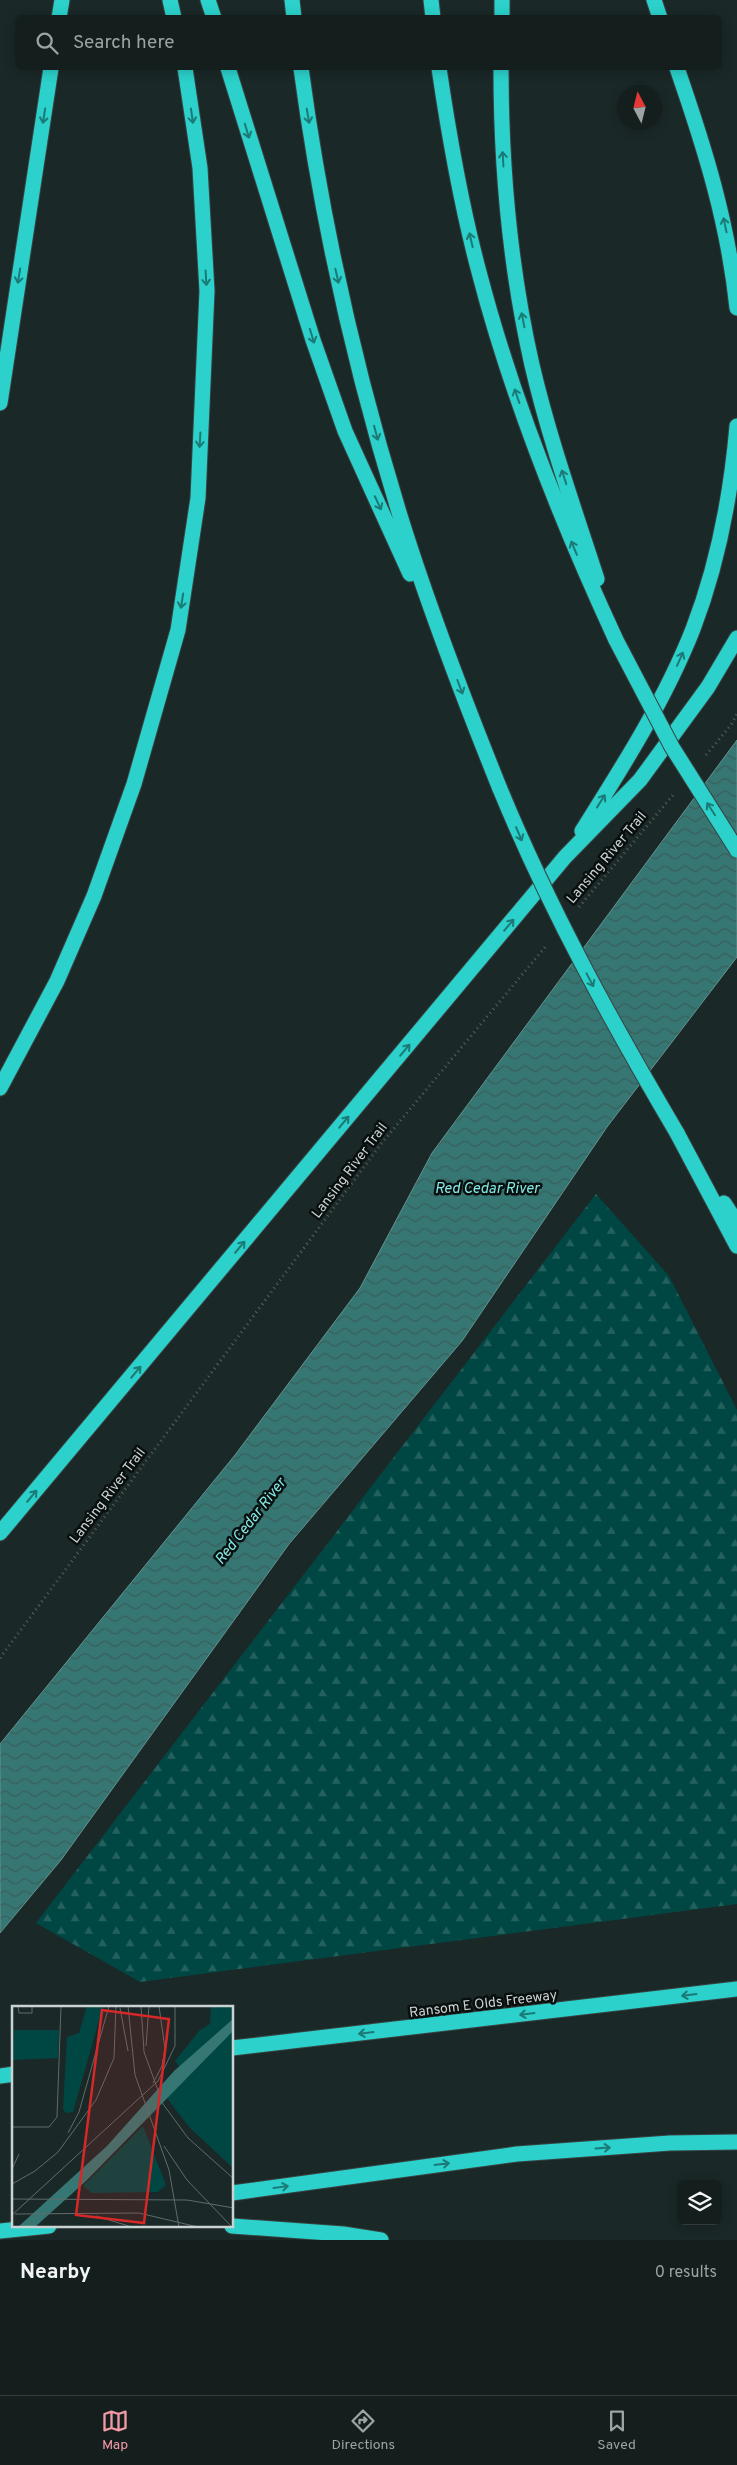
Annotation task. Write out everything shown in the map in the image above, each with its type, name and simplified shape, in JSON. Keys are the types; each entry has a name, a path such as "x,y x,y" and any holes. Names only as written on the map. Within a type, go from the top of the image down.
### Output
{"highway":[{"path":"60,15 62,0"},
{"path":"170,0 173,15"},
{"path":"208,0 213,15"},
{"path":"292,0 294,15"},
{"path":"431,0 433,15"},
{"path":"502,0 502,15"},
{"path":"654,0 659,15"},
{"path":"0,403 51,70"},
{"path":"0,1088 58,981 94,896 134,784 178,630 198,498 207,291 200,168 185,70"},
{"path":"229,70 313,340 345,431 448,656"},
{"path":"301,70 324,212 353,344 398,510 448,656 500,790 550,904 634,1059 677,1133 737,1246"},
{"path":"440,70 462,203 496,333 516,394 573,547 616,640 672,747 737,850"},
{"path":"501,70 503,162 521,314 549,431 616,640"},
{"path":"678,70 707,152 720,201 730,249 737,308"},
{"path":"565,857 639,738 693,629 705,596 723,526 730,492 737,426"},
{"path":"0,1533 565,857 640,780 708,687 737,638"},
{"path":"677,1133 737,1223"},
{"name":"Ransom E Olds Freeway","path":"234,2048 737,1989"},
{"path":"234,2194 516,2154 670,2143 737,2142"},
{"path":"234,2226 343,2234 381,2240"},
{"path":"0,2231 29,2228"}],"path":[{"path":"706,756 731,725 737,714"},
{"name":"Lansing River Trail","path":"578,908 674,794"},
{"name":"Lansing River Trail","path":"0,1658 381,1144 553,938"}],"green space":[{"path":"596,1194 669,1276 737,1410 737,1904 140,1982 36,1923"}],"water":[{"name":"Red Cedar River","path":"737,740 737,957 607,1127 462,1341 289,1544 61,1860 0,1933 0,1744 235,1455 360,1288 432,1153"}]}
